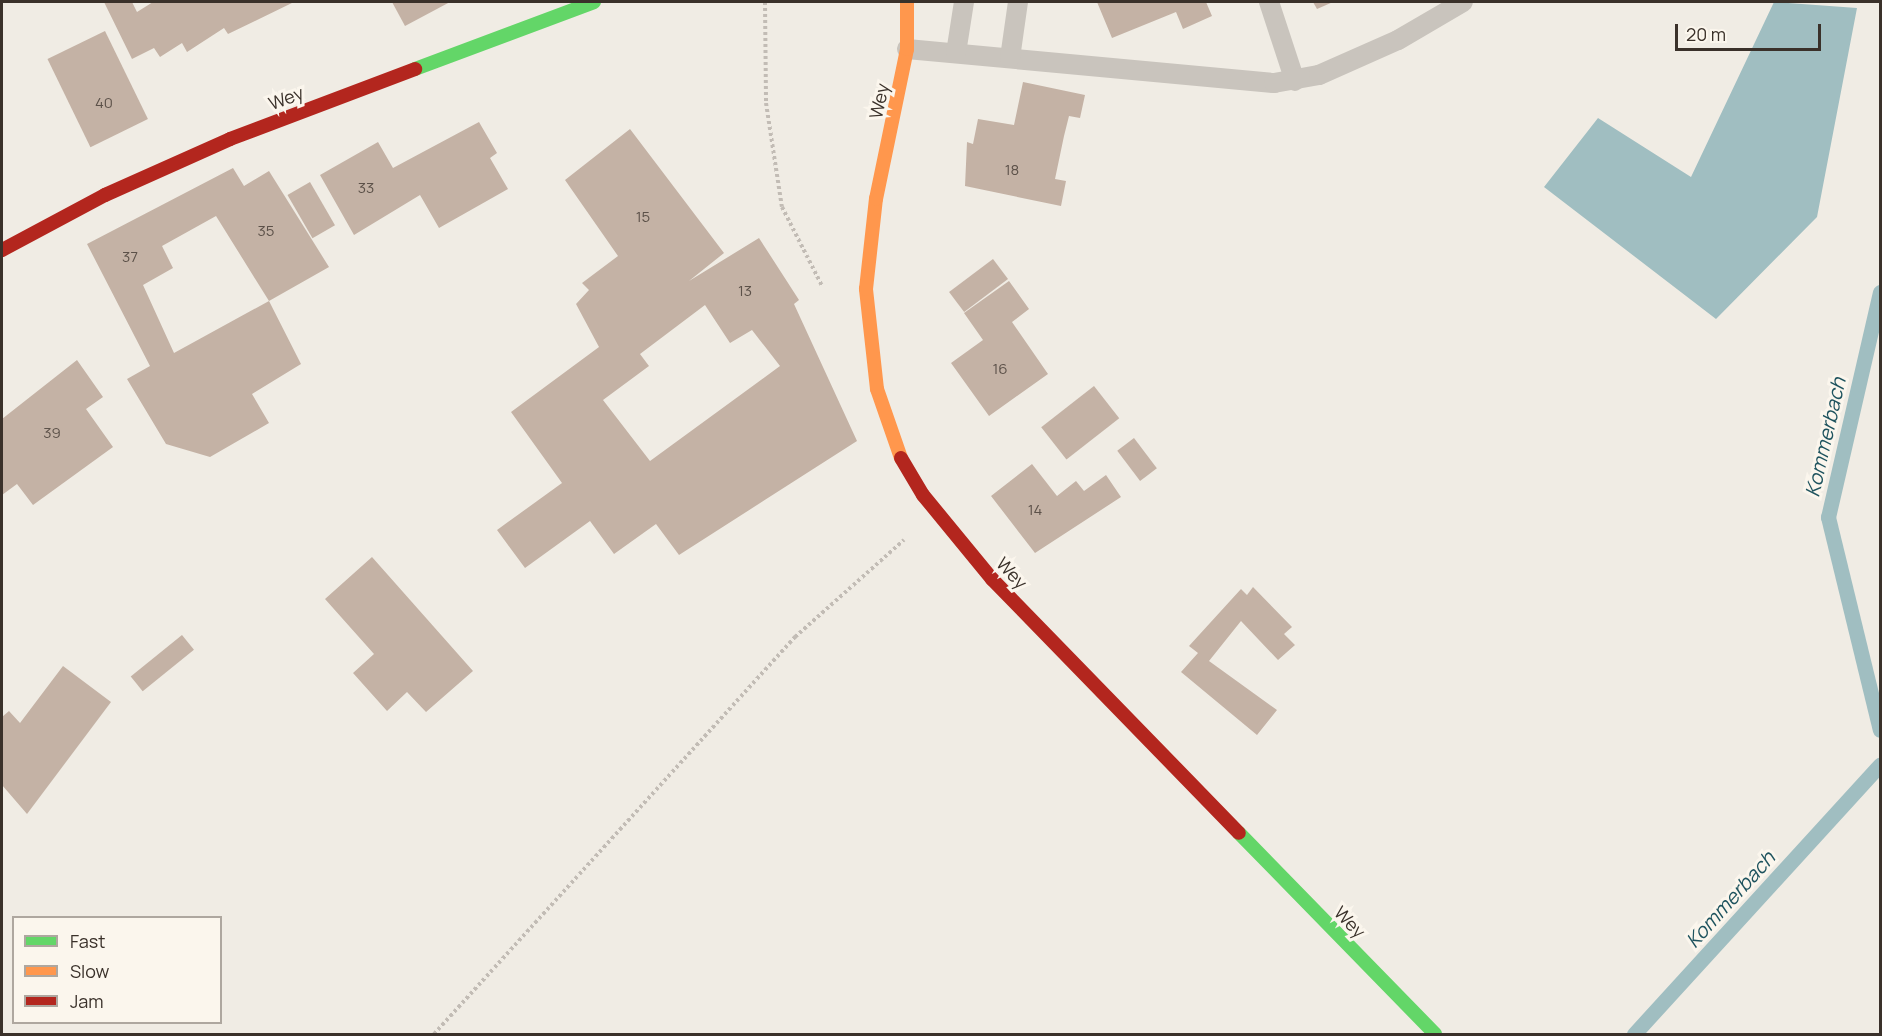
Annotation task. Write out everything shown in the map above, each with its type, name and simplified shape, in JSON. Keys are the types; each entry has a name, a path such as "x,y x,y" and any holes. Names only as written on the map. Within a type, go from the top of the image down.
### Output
{"main road":[{"name":"Wey","path":"2,250 105,195 230,139 594,2"},
{"name":"Wey","path":"907,2 907,49 870,232 867,316 891,436 937,514 1015,604 1435,1035"}],"lane":[{"path":"956,53 964,2"},
{"path":"1010,58 1018,2"},
{"path":"1269,2 1295,81"},
{"path":"907,49 1254,84 1295,81 1398,40 1463,2"}],"path":[{"path":"765,2 766,104 782,207 824,290 867,316"},
{"path":"434,1035 795,637 864,571 937,514"}],"water":[{"path":"1774,2 1857,8 1817,217 1716,319 1544,187 1598,118 1691,177"}],"building":[{"path":"104,2 132,2 137,12 153,2 294,2 228,34 224,28 187,52 182,43 160,57 154,48 132,59"},
{"path":"392,2 450,2 405,26"},
{"path":"1097,2 1206,2 1212,16 1183,29 1176,12 1112,38"},
{"path":"1313,2 1333,2 1317,9"},
{"path":"105,31 148,119 90,147 47,59"},
{"path":"1023,82 1085,95 1080,118 1069,116 1064,136 1055,179 1066,181 1061,206 965,186 967,142 973,144 978,119 1014,125"},
{"path":"479,122 497,153 490,158 508,189 439,228 420,195 354,235 320,175 378,142 393,168"},
{"path":"630,129 724,253 689,281 759,238 799,300 794,304 857,441 679,555 656,524 614,554 590,521 525,568 497,530 562,483 511,412 599,347 576,304 589,290 582,283 618,256 565,180","holes":["705,305 730,343 752,330 780,366 650,461 603,400 649,366 640,354"]},
{"path":"233,168 244,186 269,171 329,267 269,301 301,364 252,394 269,423 210,457 166,444 127,379 150,366 87,244","holes":["216,216 269,301 174,353 143,285 173,268 162,246"]},
{"path":"310,182 335,225 312,238 287,195"},
{"path":"993,259 1008,279 964,312 949,292"},
{"path":"1009,281 1029,309 1012,322 1048,374 989,416 951,363 983,340 964,313"},
{"path":"77,360 103,397 86,409 113,447 33,505 17,484 2,495 2,419"},
{"path":"1094,386 1119,418 1066,460 1041,427"},
{"path":"1134,438 1157,468 1140,481 1117,451"},
{"path":"1032,464 1057,496 1076,481 1084,491 1106,475 1121,497 1035,553 991,496"},
{"path":"372,557 473,671 426,712 407,692 387,711 353,673 374,654 325,599"},
{"path":"1253,587 1292,627 1284,634 1295,645 1278,660 1241,621 1209,661 1277,710 1257,735 1181,672 1198,653 1189,646 1241,589 1247,595"},
{"path":"182,635 194,650 143,691 131,677"},
{"path":"63,666 111,702 27,814 2,785 2,717 9,711 20,723"}],"waterway":[{"name":"Kommerbach","path":"1880,292 1828,517 1880,730"},
{"name":"Kommerbach","path":"1634,1034 1880,765"}],"traffic: fast":[{"path":"415,69 594,2"},
{"path":"1239,833 1435,1034"}],"traffic: slow":[{"path":"901,458 877,389 866,289 876,199 907,49 907,2"}],"traffic: jam":[{"path":"2,250 105,195 230,139 415,69"},
{"path":"901,458 923,495 992,579 1239,833"}]}
